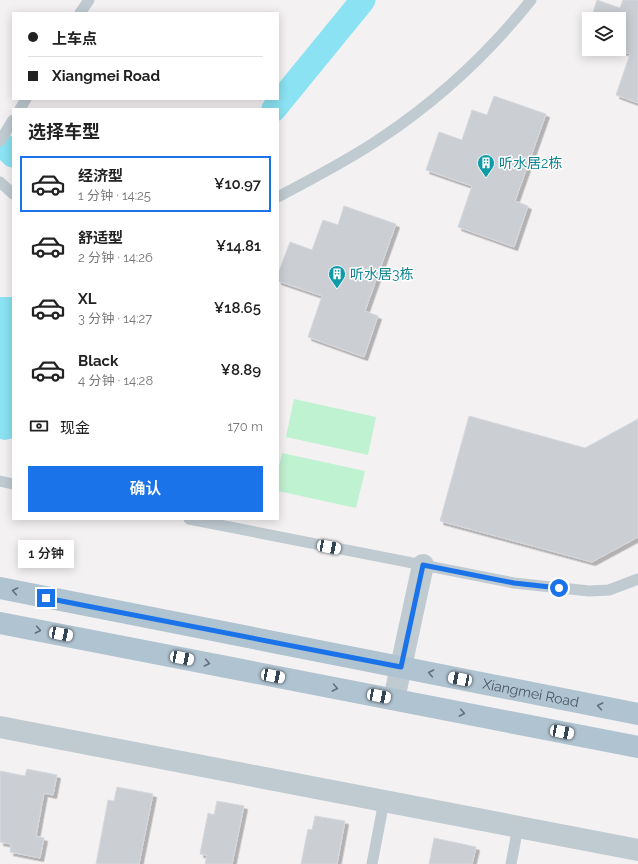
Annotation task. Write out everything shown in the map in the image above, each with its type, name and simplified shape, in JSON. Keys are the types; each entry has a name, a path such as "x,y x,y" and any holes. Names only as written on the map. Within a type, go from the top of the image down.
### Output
{"main road":[{"name":"Xiangmei Road","path":"0,588 638,714"},
{"path":"0,622 638,747"}],"street":[{"path":"394,699 423,565"},
{"path":"0,728 638,850"}],"lane":[{"path":"81,12 89,0"},
{"path":"279,196 323,173 380,139 418,112 453,83 486,52 531,0"},
{"path":"0,141 12,122"},
{"path":"0,182 12,193"},
{"path":"0,481 12,484"},
{"path":"194,520 514,583 589,591 608,590 638,579"},
{"path":"372,864 384,801"},
{"path":"511,864 518,827"}],"green space":[{"path":"294,399 376,417 368,455 286,437"},
{"path":"282,453 365,471 356,508 279,491 279,466"}],"water":[{"path":"0,297 12,297 12,438 5,440 0,439"}],"building":[{"path":"597,0 620,8 623,0 638,0 638,103 616,95 630,54 626,53 626,12 593,12"},
{"name":"听水居2栋","path":"494,96 546,114 515,201 528,206 514,247 458,227 472,186 426,170 439,132 462,140 472,110 487,115"},
{"name":"听水居3栋","path":"344,206 396,224 365,311 378,316 364,357 308,337 322,296 279,281 279,271 290,242 312,250 323,220 338,225"},
{"path":"469,416 585,448 638,419 638,537 592,562 440,521"},
{"path":"27,769 57,775 53,795 44,793 36,836 44,838 40,858 10,852 11,844 0,842 0,771 25,776"},
{"path":"117,787 153,794 139,864 96,864 108,800 114,801"},
{"path":"217,801 244,806 232,864 205,864 207,855 200,854 208,813 214,815"},
{"path":"315,816 345,821 337,864 301,864 308,829 312,830"},
{"path":"434,838 476,847 472,864 429,864"}],"waterway":[{"path":"275,108 363,0"},
{"path":"0,143 12,154"}],"place":[{"name":"听水居2栋","path":"486,178"},
{"name":"听水居3栋","path":"337,289"}],"route":[{"path":"46,598 401,667 423,565 514,583 559,588"}]}
